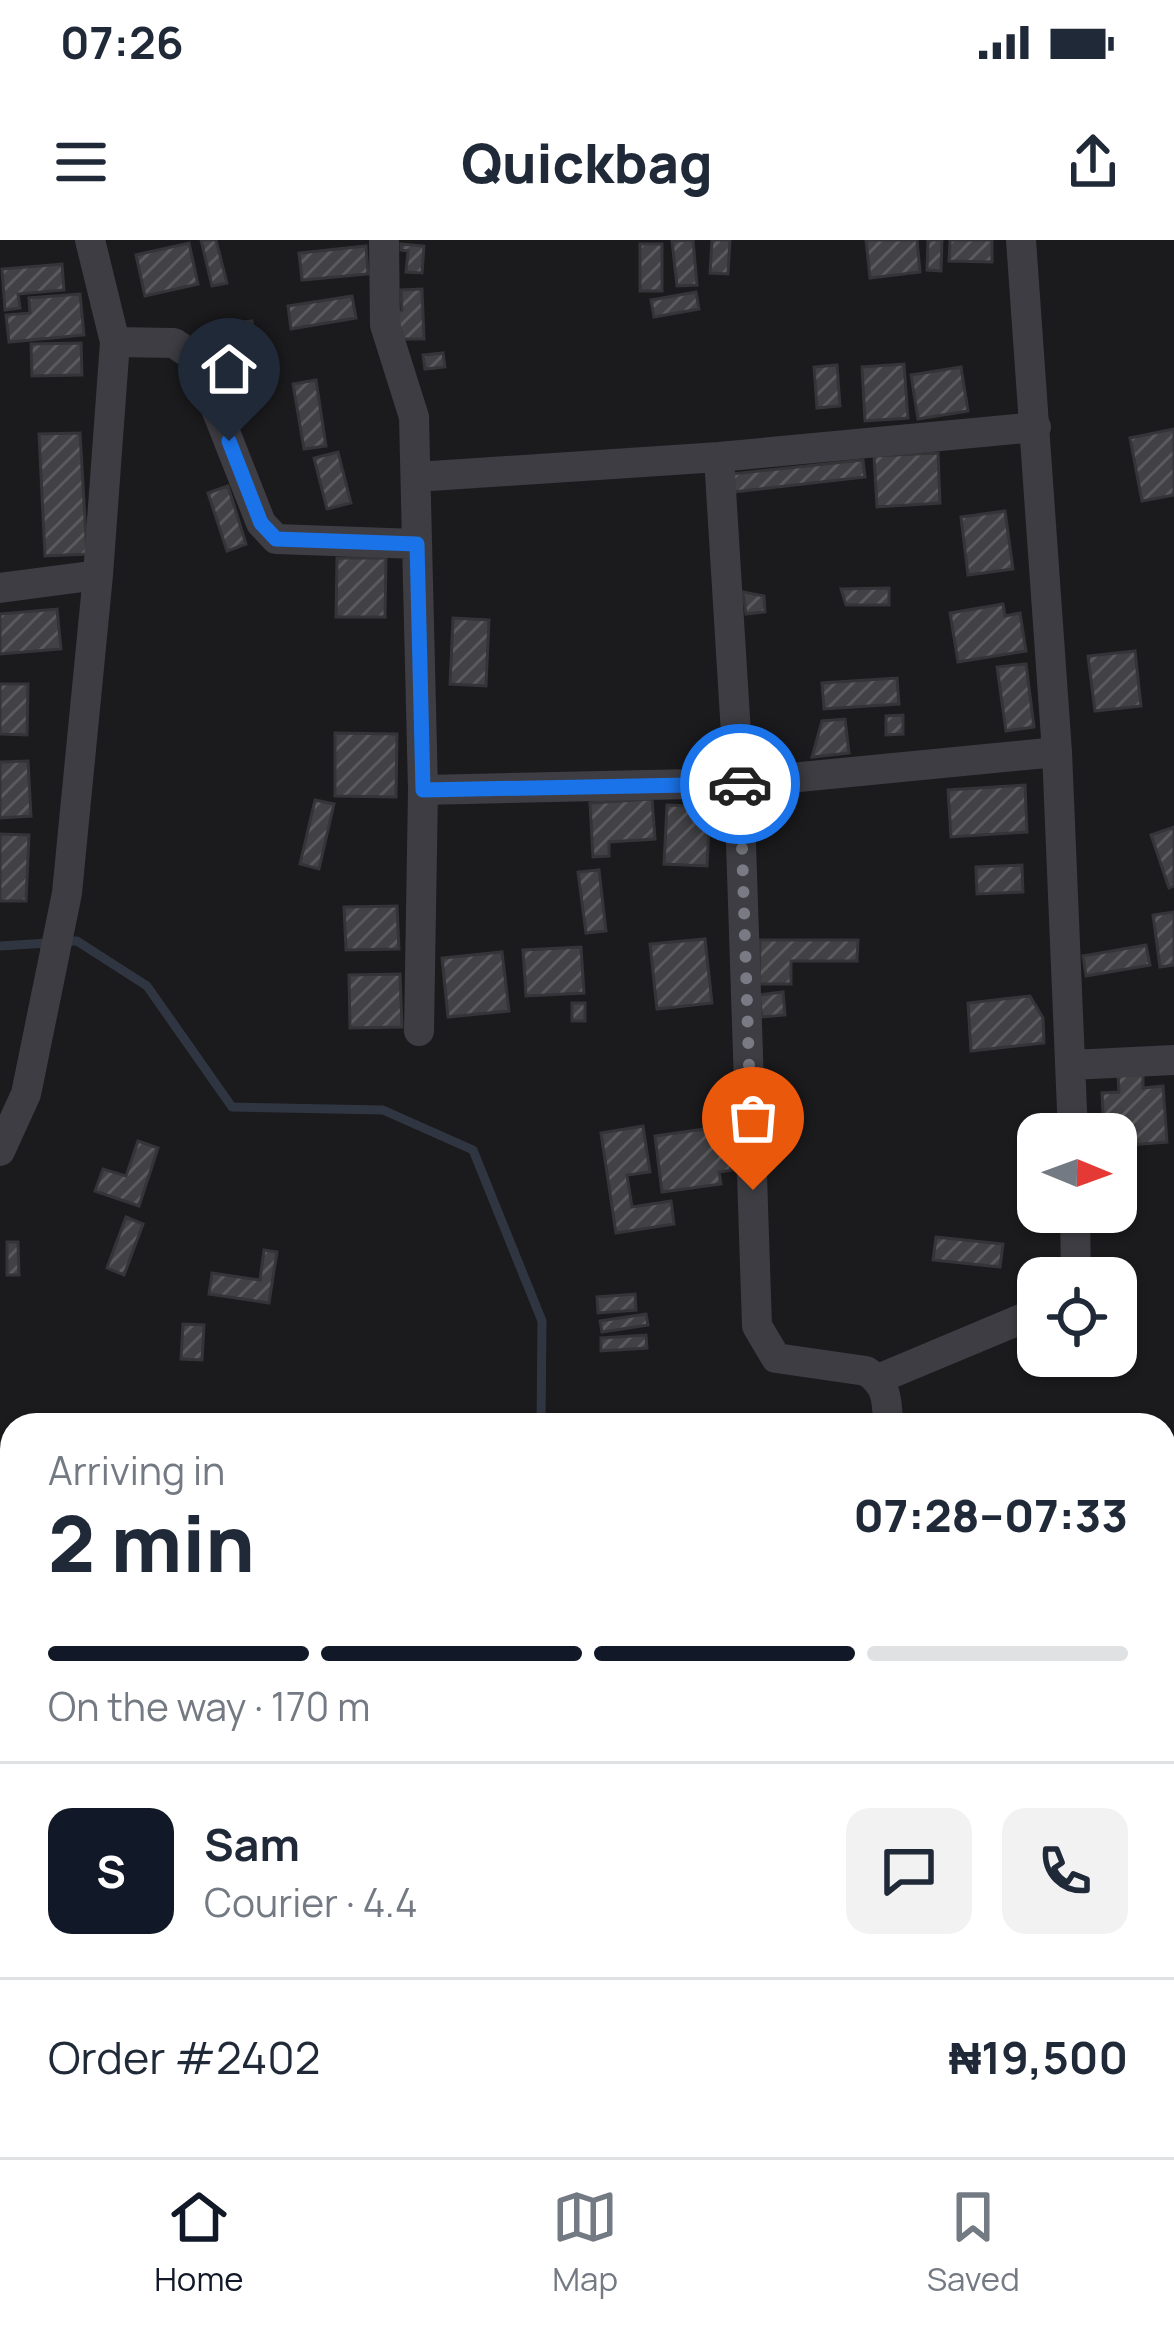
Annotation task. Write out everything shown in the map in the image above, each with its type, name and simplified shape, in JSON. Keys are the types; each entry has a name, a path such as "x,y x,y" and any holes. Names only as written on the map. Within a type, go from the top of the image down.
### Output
{"street":[{"path":"0,1150 26,1094 67,893 116,342 90,240"},
{"path":"384,240 385,325 412,402 416,477 423,790 419,1031"},
{"path":"1021,240 1057,752 1072,1113"},
{"path":"116,342 174,343 196,358 261,523 276,539 417,544"},
{"path":"416,477 718,457 1036,427"},
{"path":"718,457 740,784 757,1326 776,1358 866,1371 887,1393 888,1413"},
{"path":"0,588 98,575"},
{"path":"423,790 740,784 1057,752"},
{"path":"1071,1064 1174,1060"},
{"path":"878,1379 1017,1321"}],"building":[{"path":"201,240 216,240 227,283 212,286"},
{"path":"693,240 697,285 677,286 672,241"},
{"path":"712,240 730,240 728,274 710,273"},
{"path":"866,240 917,240 920,272 870,278"},
{"path":"928,240 942,240 941,271 927,270"},
{"path":"950,240 992,240 992,262 949,261"},
{"path":"189,243 198,284 145,296 136,255"},
{"path":"401,244 424,246 422,273 406,272 408,251 401,250"},
{"path":"640,244 662,244 662,291 640,291"},
{"path":"366,246 368,274 302,280 299,253"},
{"path":"62,264 64,290 18,294 20,308 5,310 2,269"},
{"path":"422,289 424,339 403,339 396,313 402,310 401,290"},
{"path":"696,292 699,309 654,317 651,300"},
{"path":"80,294 84,335 9,342 6,315 30,313 29,298"},
{"path":"352,296 356,318 291,329 288,306"},
{"path":"252,321 258,369 215,374 210,326"},
{"path":"81,343 82,375 32,376 31,344"},
{"path":"443,353 445,367 425,369 423,355"},
{"path":"904,364 908,418 865,421 862,367"},
{"path":"837,365 840,406 817,408 814,367"},
{"path":"961,367 968,411 918,419 911,375"},
{"path":"316,380 326,446 304,449 293,384"},
{"path":"1174,429 1174,495 1142,501 1130,438"},
{"path":"80,433 87,554 45,556 39,434"},
{"path":"338,452 351,503 327,509 314,458"},
{"path":"938,453 940,503 877,507 874,456"},
{"path":"863,460 865,477 733,492 731,474"},
{"path":"228,486 246,544 227,551 208,493"},
{"path":"1005,511 1013,569 968,575 961,517"},
{"path":"337,558 386,558 385,617 336,617"},
{"path":"889,588 889,605 846,605 841,589"},
{"path":"743,592 764,596 765,612 746,614"},
{"path":"1003,604 1005,616 1020,613 1026,651 958,662 950,613"},
{"path":"57,609 61,649 0,654 0,614"},
{"path":"453,618 489,620 486,686 450,684"},
{"path":"1135,651 1141,706 1095,711 1088,656"},
{"path":"1026,664 1034,727 1006,731 997,667"},
{"path":"897,678 899,704 824,709 822,683"},
{"path":"0,684 28,684 27,735 0,734"},
{"path":"903,715 903,734 886,735 886,716"},
{"path":"845,719 849,753 812,757 822,721"},
{"path":"335,733 397,734 396,797 335,796"},
{"path":"28,761 31,816 0,818 0,762"},
{"path":"1025,785 1027,832 951,837 948,790"},
{"path":"652,799 655,839 609,842 609,856 593,857 590,803"},
{"path":"315,800 334,804 319,869 300,864"},
{"path":"667,805 710,807 707,866 664,864"},
{"path":"1174,827 1174,886 1169,888 1151,835"},
{"path":"0,834 29,835 26,901 0,901"},
{"path":"1022,865 1023,892 977,894 976,867"},
{"path":"599,870 606,931 586,933 578,872"},
{"path":"397,906 399,949 346,950 344,907"},
{"path":"1174,912 1174,965 1160,967 1153,915"},
{"path":"705,939 712,1003 657,1009 650,944"},
{"path":"760,940 858,940 857,961 791,961 791,984 759,984"},
{"path":"1146,945 1150,965 1086,976 1083,956"},
{"path":"581,947 584,993 526,996 523,950"},
{"path":"502,952 509,1011 448,1017 442,958"},
{"path":"400,974 402,1027 350,1028 349,975"},
{"path":"783,992 785,1015 762,1017 759,995"},
{"path":"1030,996 1043,1018 1044,1043 971,1051 968,1003"},
{"path":"572,1003 585,1003 585,1021 572,1021"},
{"path":"1143,1074 1143,1088 1163,1086 1167,1142 1137,1144 1137,1113 1103,1113 1102,1093 1119,1092 1118,1076"},
{"path":"643,1126 650,1172 627,1175 632,1207 671,1201 674,1224 616,1233 601,1133"},
{"path":"712,1128 713,1138 726,1136 731,1170 719,1172 721,1184 662,1192 655,1136"},
{"path":"138,1141 158,1148 139,1206 95,1191 103,1169 126,1176"},
{"path":"126,1217 143,1224 124,1275 107,1268"},
{"path":"936,1237 1003,1244 1000,1267 933,1260"},
{"path":"7,1242 18,1242 19,1275 7,1275"},
{"path":"264,1250 277,1252 269,1303 209,1294 212,1273 260,1280"},
{"path":"635,1294 636,1310 598,1313 597,1297"},
{"path":"646,1314 648,1325 602,1332 600,1321"},
{"path":"183,1324 204,1325 202,1360 181,1359"},
{"path":"646,1335 647,1348 601,1351 601,1338"}],"waterway":[{"path":"65,941 77,941 147,986 232,1107 383,1110 473,1150 542,1321 541,1413"},
{"path":"0,946 48,943"}],"way so far":[{"path":"740,784 753,1190"}],"route":[{"path":"229,441 261,523 276,539 417,544 423,790 740,784"}]}
